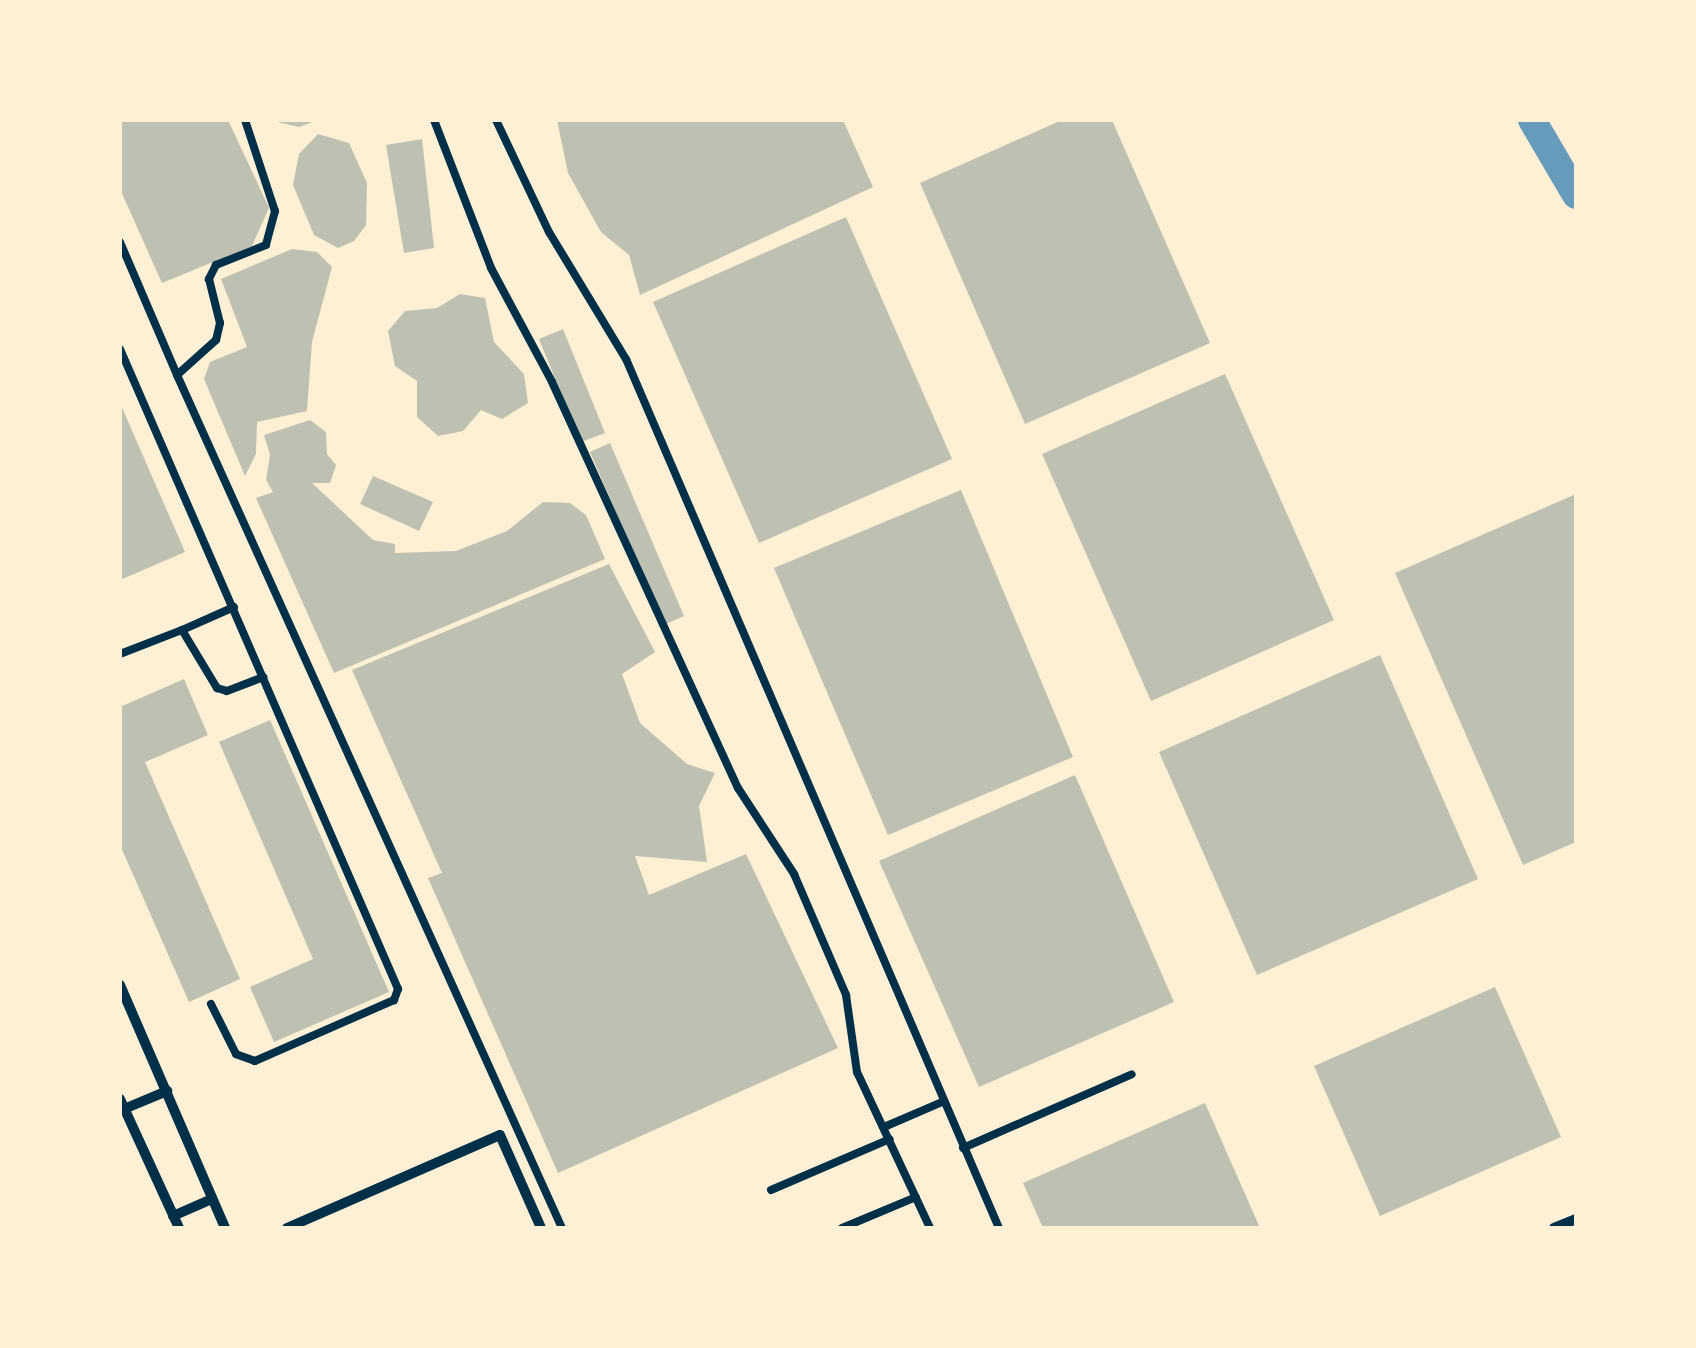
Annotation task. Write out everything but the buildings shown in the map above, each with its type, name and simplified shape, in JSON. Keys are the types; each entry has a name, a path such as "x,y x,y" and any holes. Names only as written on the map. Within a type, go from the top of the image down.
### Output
{"street":[{"path":"120,986 225,1228"},
{"path":"167,1091 122,1104 179,1228"},
{"path":"288,1228 500,1136 542,1228"},
{"path":"173,1216 212,1198"},
{"path":"1554,1228 1576,1220"}],"lane":[{"path":"177,375 216,340 220,323 209,279 216,266 266,245 274,210 244,120"},
{"path":"434,120 491,268 552,382 738,788 794,874 846,995 857,1072 930,1228"},
{"path":"496,120 549,232 626,360 999,1228"},
{"path":"120,242 562,1228"},
{"path":"120,349 398,989 394,1000 255,1061 236,1054 210,1004"},
{"path":"120,654 234,607"},
{"path":"182,630 216,688 227,691 262,677"},
{"path":"963,1148 1132,1074"},
{"path":"884,1127 942,1102"},
{"path":"770,1190 890,1139"},
{"path":"842,1228 916,1197"}],"waterway":[{"path":"1532,120 1576,195"}]}
